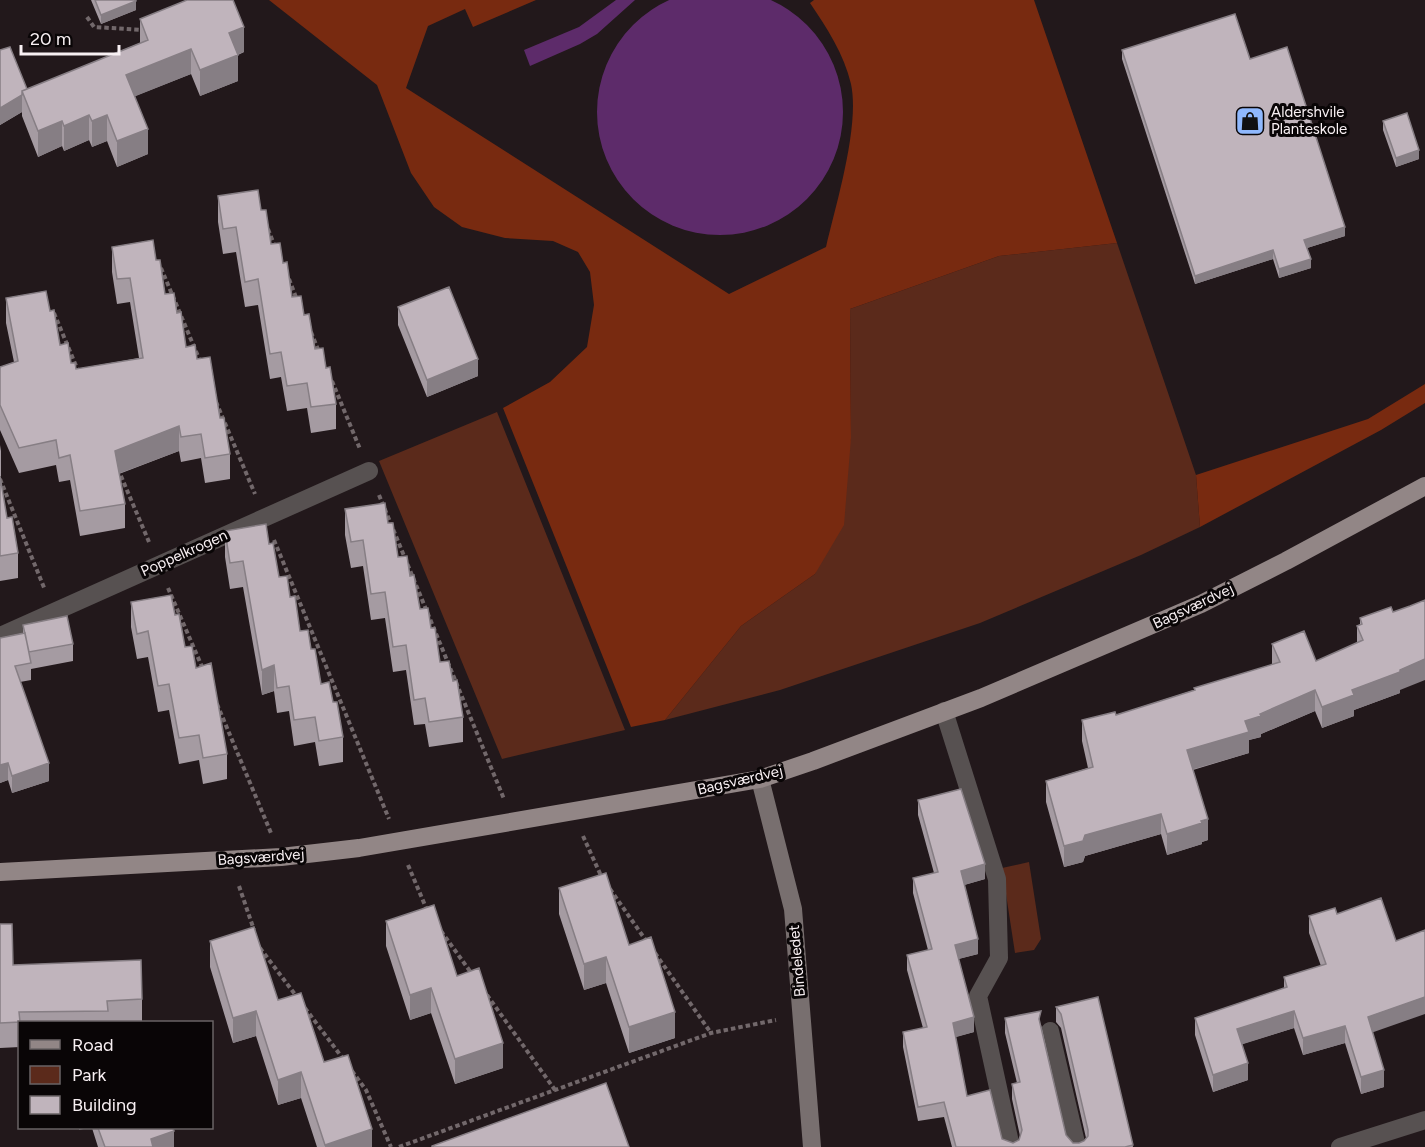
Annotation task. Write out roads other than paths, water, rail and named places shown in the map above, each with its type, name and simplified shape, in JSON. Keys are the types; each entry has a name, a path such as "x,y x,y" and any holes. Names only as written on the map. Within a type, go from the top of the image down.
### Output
{"main road":[{"name":"Bagsværdvej","path":"0,872 281,857 398,842 760,779 981,698 1201,604 1425,486"}],"street":[{"name":"Poppelkrogen","path":"0,636 369,471"},
{"path":"944,711 997,879 999,958 978,996 1011,1147"},
{"name":"Bindeledet","path":"760,779 793,909 812,1147"},
{"path":"1050,1031 1077,1147"},
{"path":"1340,1147 1425,1120"}],"place":[{"name":"Aldershvile Planteskole","path":"1250,121"}]}
